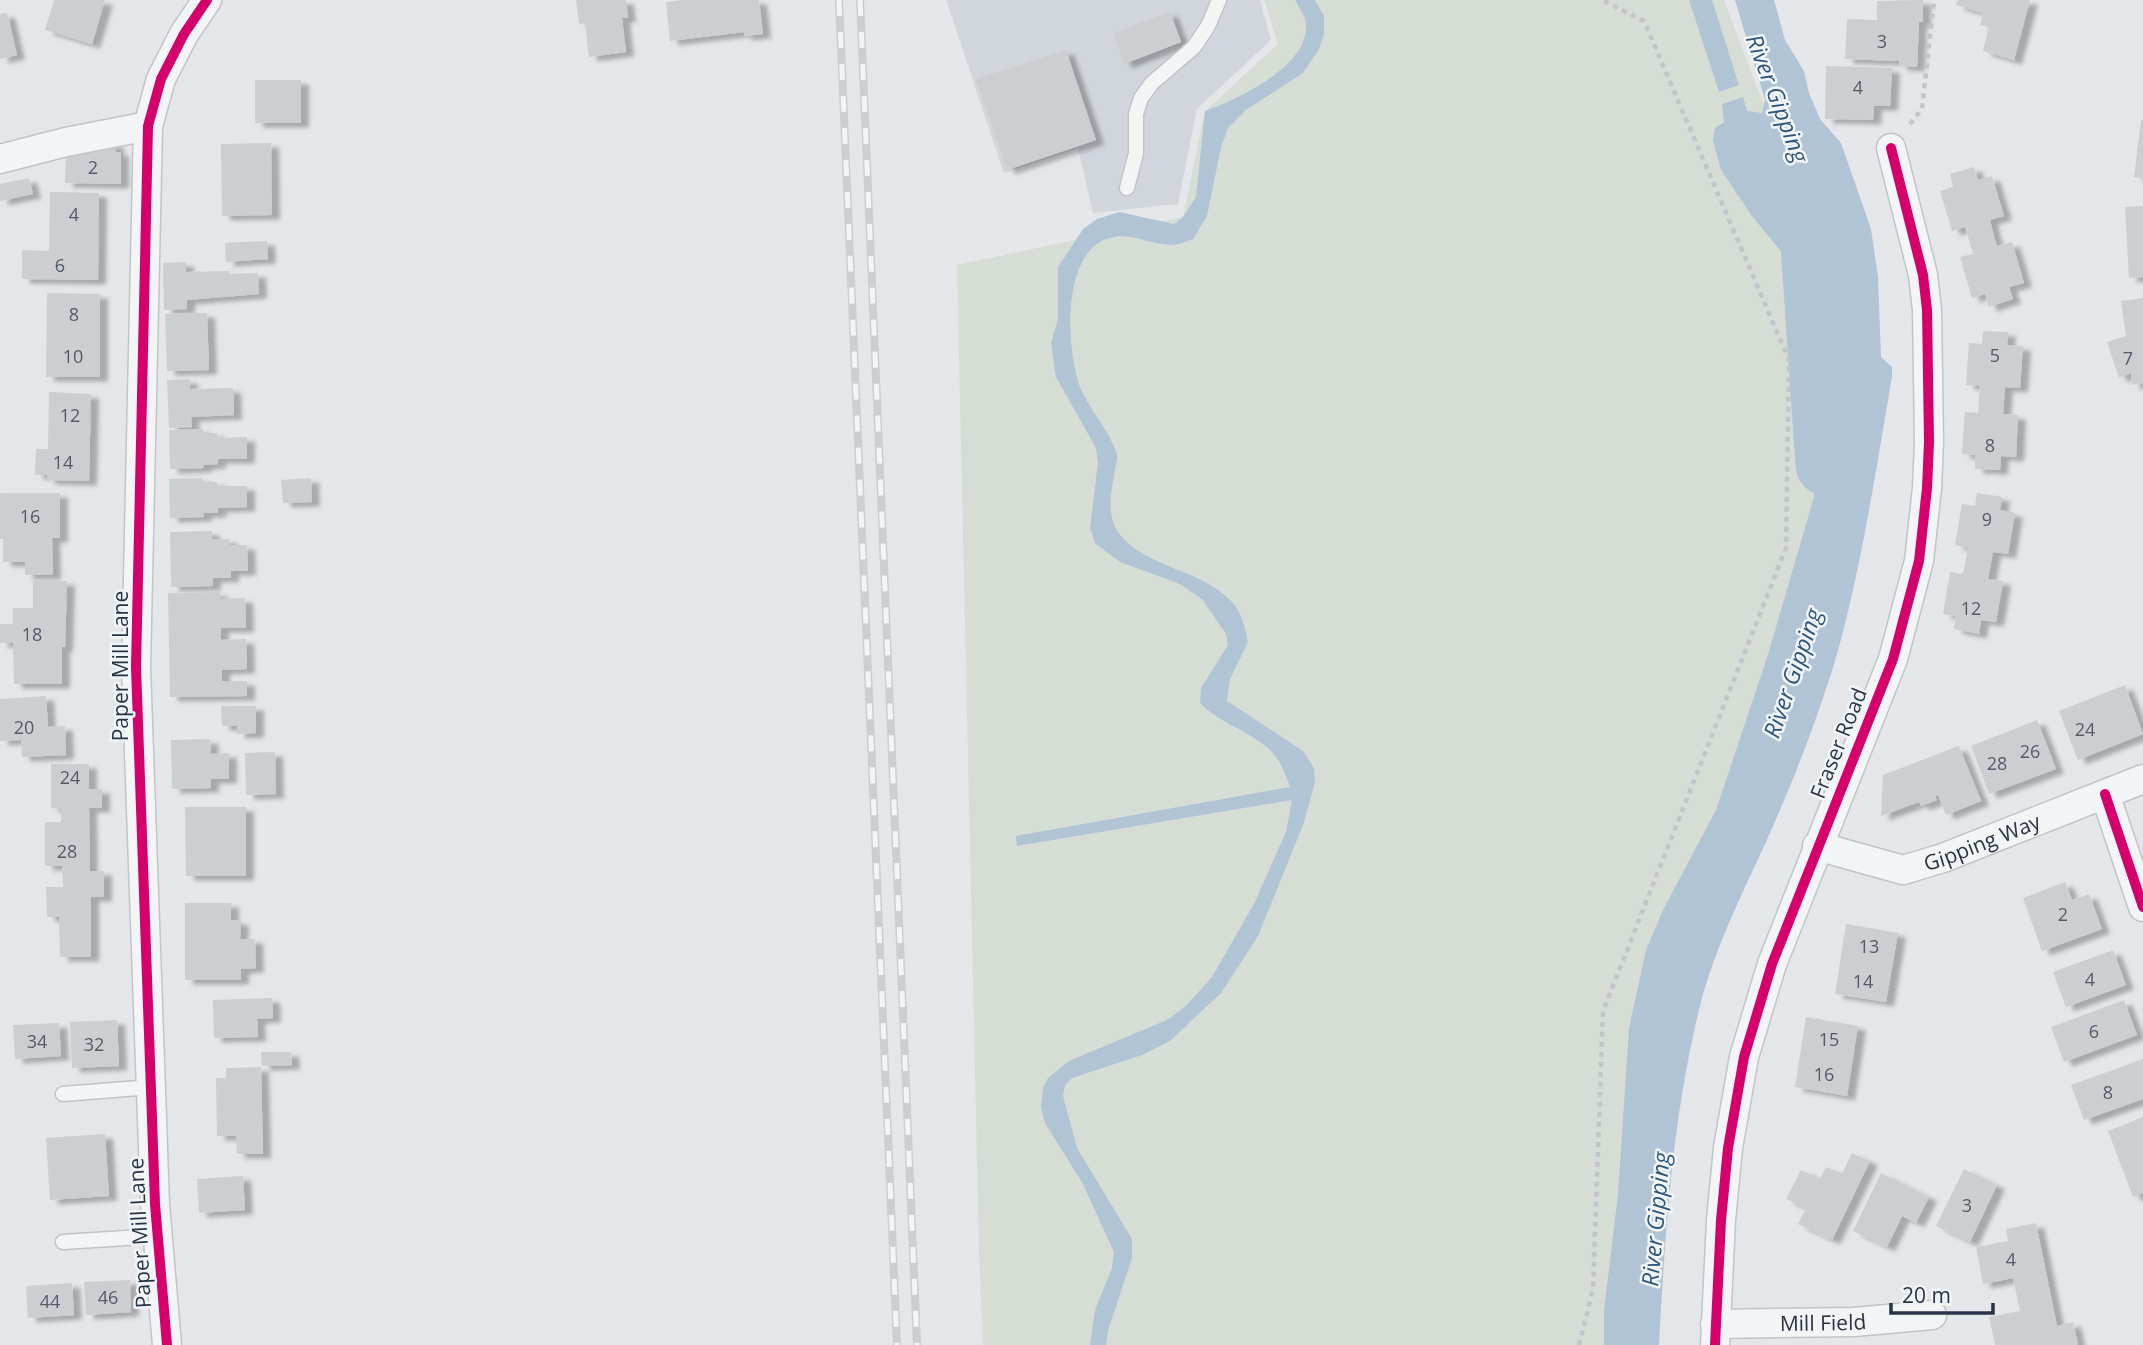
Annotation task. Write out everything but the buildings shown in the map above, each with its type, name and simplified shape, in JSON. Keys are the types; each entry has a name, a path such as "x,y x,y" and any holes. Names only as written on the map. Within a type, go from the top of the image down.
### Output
{"street":[{"name":"Paper Mill Lane","path":"167,1345 158,1236 151,1087 136,667 148,126 161,79 184,34 207,0"},
{"path":"0,159 66,142 148,126"},
{"name":"Fraser Road","path":"1715,1335 1728,1148 1744,1057 1772,964 1893,659 1912,592 1924,526 1929,442 1927,310 1923,275 1891,148"},
{"name":"Gipping Way","path":"1817,846 1903,870 1943,858 2143,779"},
{"path":"2105,794 2143,906"},
{"name":"Mill Field","path":"1715,1335 1932,1315"}],"lane":[{"path":"1127,188 1136,153 1136,114 1140,98 1152,83 1194,47 1208,26 1219,0"},
{"path":"63,1094 151,1087"},
{"path":"63,1242 158,1236"}],"path":[{"path":"1579,1345 1593,1289 1604,1011 1786,548 1789,360 1644,21 1602,0"},
{"path":"1891,148 1922,109 1934,0"}],"shaded area":[{"path":"946,0 1260,0 1271,40 1197,109 1178,204 1093,213 1078,149 1004,173"},
{"path":"1264,0 1724,0 1790,174 1821,557 1665,1011 1647,1345 983,1345 957,265 1183,217 1205,111 1278,44"}],"water":[{"path":"1295,0 1315,0 1324,16 1324,34 1319,49 1303,73 1246,110 1228,128 1221,147 1207,216 1193,239 1173,245 1125,236 1107,239 1086,255 1073,290 1070,331 1079,384 1117,454 1110,504 1116,529 1146,556 1206,583 1233,603 1241,616 1248,642 1230,679 1227,701 1303,751 1314,768 1315,782 1303,825 1258,936 1221,993 1170,1041 1142,1055 1072,1078 1065,1085 1063,1096 1077,1148 1132,1239 1132,1258 1106,1345 1090,1345 1095,1310 1112,1268 1114,1252 1083,1184 1045,1123 1041,1107 1043,1088 1048,1078 1069,1061 1167,1020 1185,1007 1212,977 1255,902 1286,832 1292,800 1017,846 1016,836 1290,787 1284,771 1269,749 1200,703 1201,688 1228,645 1226,634 1202,599 1180,584 1120,562 1095,543 1090,528 1098,463 1096,448 1056,377 1051,343 1058,319 1058,267 1083,229 1097,219 1119,212 1174,224 1183,217 1196,197 1205,111 1252,90 1284,67 1296,54 1304,40 1306,25 1304,15"},
{"path":"1689,0 1712,0 1739,85 1719,92"},
{"path":"1735,0 1774,0 1785,40 1804,71 1809,93 1820,119 1841,143 1871,229 1878,277 1881,357 1892,367 1892,377 1859,560 1833,668 1792,782 1715,958 1698,1014 1676,1137 1667,1220 1659,1345 1604,1345 1604,1311 1618,1194 1629,1029 1646,950 1663,910 1716,810 1767,658 1814,497 1821,411 1820,345 1812,303 1798,272 1752,216 1721,170 1713,140 1715,128 1724,122 1722,104 1743,97 1747,111 1762,113 1765,100"}],"waterway":[{"name":"River Gipping","path":"1811,245 1826,465"}],"railway":[{"path":"839,0 897,1345"},
{"path":"860,0 917,1345"}],"cycle path":[{"path":"167,1345 155,1204 136,667 148,126 161,79 184,34 207,0"},
{"path":"1715,1345 1721,1220 1728,1148 1744,1057 1772,964 1893,659 1919,561 1929,442 1927,310 1923,275 1891,148"},
{"path":"2105,794 2143,907"}]}
